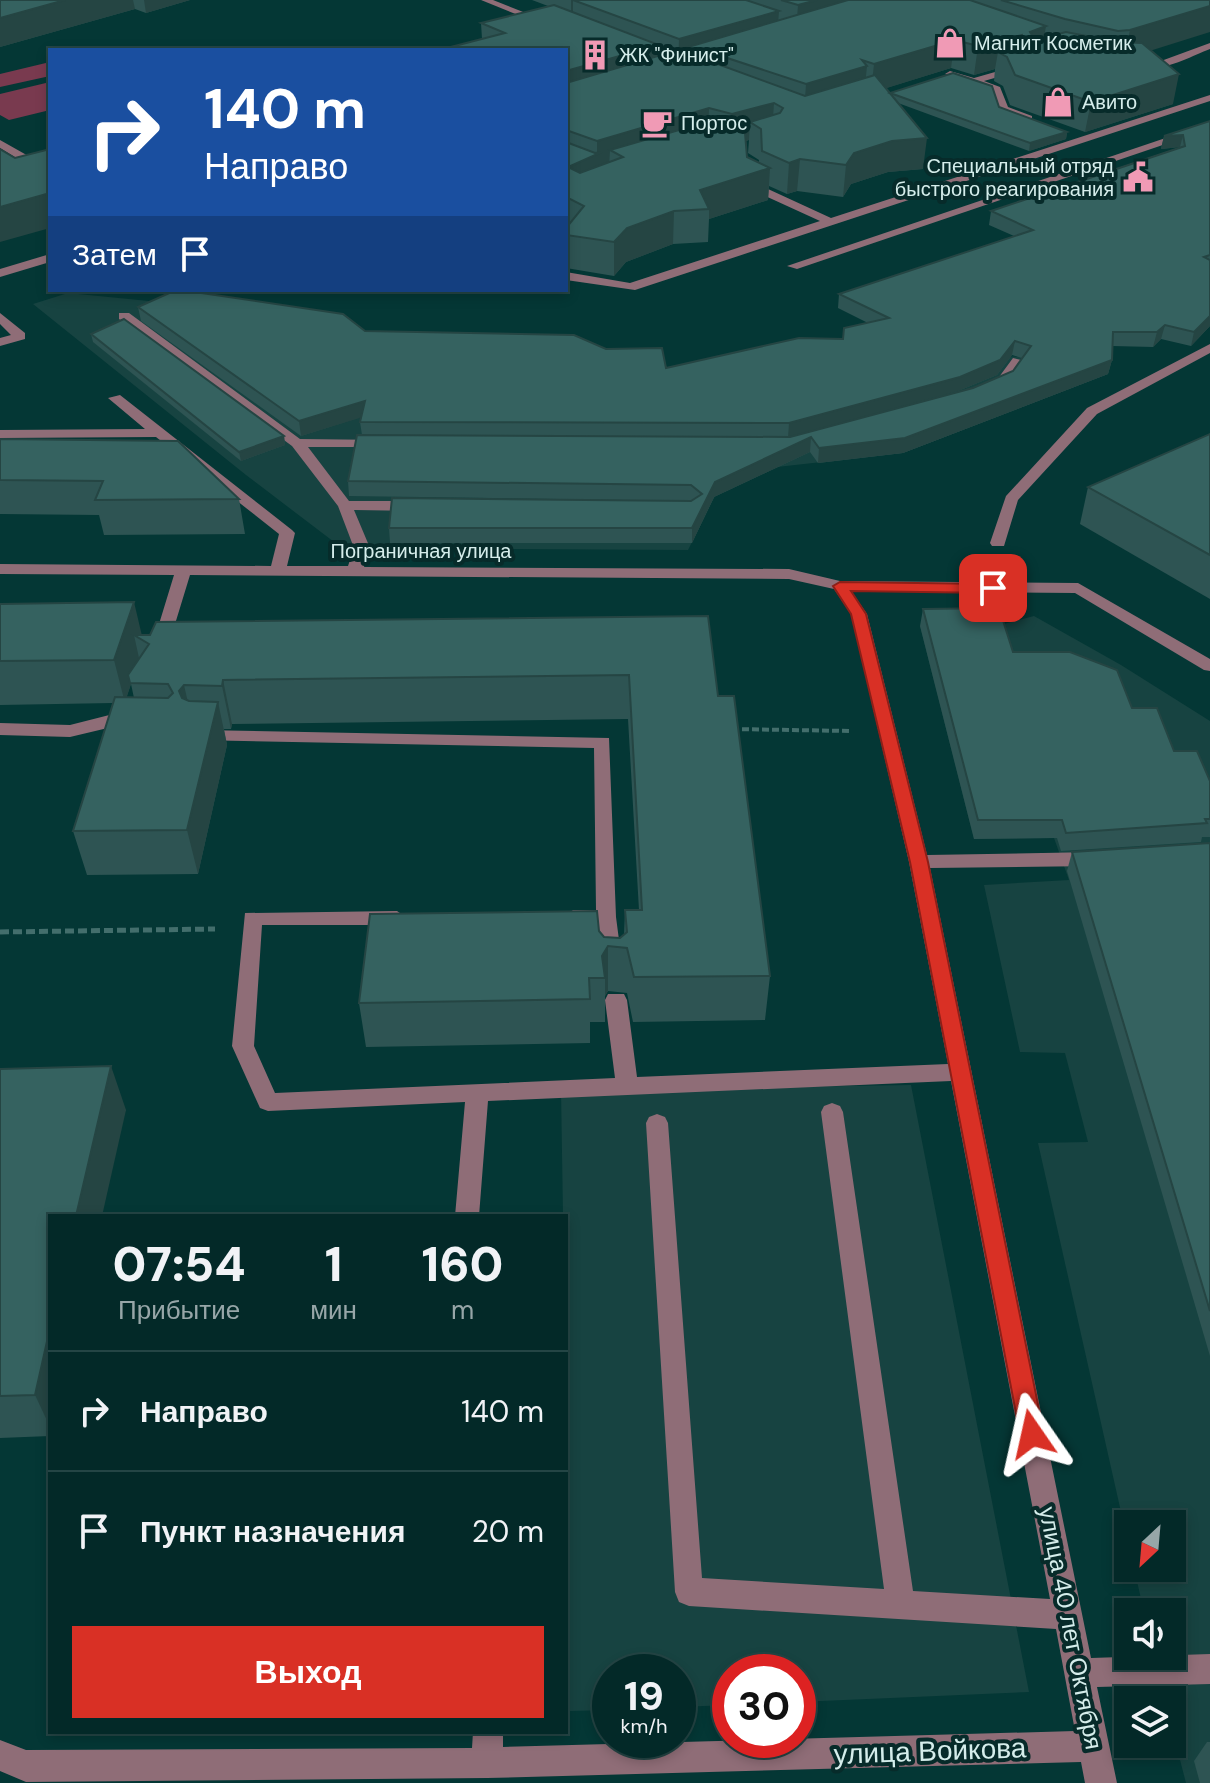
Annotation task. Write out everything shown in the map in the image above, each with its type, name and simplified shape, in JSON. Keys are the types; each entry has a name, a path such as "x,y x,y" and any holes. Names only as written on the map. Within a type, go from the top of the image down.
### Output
{"street":[{"path":"485,0 554,25"},
{"path":"1133,64 1162,64 1210,46"},
{"path":"974,81 1016,69"},
{"path":"937,78 952,74 997,89 1003,109 1044,124"},
{"path":"568,276 631,287 1210,98"},
{"path":"793,266 1210,126"},
{"path":"1071,134 1085,139"},
{"path":"0,143 37,166 48,163"},
{"path":"751,160 752,186 831,222"},
{"path":"0,273 48,259"},
{"path":"124,316 297,443 345,505 362,548 354,571"},
{"path":"0,317 20,336 0,342"},
{"path":"998,543 1011,499 1092,411 1210,348"},
{"path":"977,391 1004,380 1018,361"},
{"path":"115,398 287,533 278,571"},
{"path":"0,434 161,433"},
{"path":"297,443 392,443"},
{"path":"345,505 439,506"},
{"name":"Пограничная улица","path":"0,569 789,574 840,586 1078,588 1210,666"},
{"path":"157,657 184,570"},
{"name":"улица 40 лет Октября","path":"840,586 859,614 919,862 1101,1783"},
{"path":"0,729 70,731 130,726 141,698"},
{"path":"200,736 603,742 606,917 613,975"},
{"path":"919,862 1122,857"},
{"path":"544,917 606,917"},
{"path":"421,918 252,918 243,1046 268,1102 961,1072"},
{"path":"616,1000 627,1086"},
{"path":"467,1214 477,1092"},
{"path":"832,1112 900,1603"},
{"path":"657,1123 689,1592 1068,1615"},
{"path":"1078,1673 1210,1669"},
{"path":"487,1763 488,1734"},
{"name":"улица Войкова","path":"0,1755 26,1766 200,1773 1094,1746"}],"path":[{"path":"731,729 887,731"},
{"path":"0,932 251,928"}],"shaded area":[{"path":"48,62 48,76 0,87 0,74"},
{"path":"48,82 48,110 9,120 0,115 0,94"},
{"path":"68,293 179,304 327,413 972,354 1109,362 1108,374 903,453 777,467 715,496 688,550 342,548 33,304"},
{"path":"1034,616 1121,665 1210,721 1210,1783 1186,1783 1180,1758 1186,1758 1186,1686 1160,1686 1156,1670 1186,1670 1186,1598 1141,1598 1137,1582 1186,1582 1186,1510 1121,1510 1038,1143 1088,1142 1065,1053 1020,1052 984,885 1069,880 1054,838 974,839 920,626 996,626"},
{"path":"911,1085 1029,1692 816,1701 816,1654 712,1654 712,1706 696,1706 696,1654 592,1654 592,1710 570,1711 568,1214 563,1214 561,1090"}],"building":[{"path":"0,0 65,0 0,18"},
{"path":"573,0 746,0 779,11 679,39"},
{"path":"781,0 817,0 798,5"},
{"path":"848,0 970,0 1046,26 1030,32 1035,40 1066,32 1117,42 1142,43 1179,74 1091,102 1015,75 1007,57 998,52 1025,45 1022,35 978,46 955,40 874,64 862,60 867,66 806,84 712,53 712,62 805,96 875,75 927,138 892,141 854,153 846,165 800,159 789,163 762,151 761,129 750,122 780,113 783,108 774,103 732,114 709,108 597,141 568,131 568,82"},
{"path":"1001,0 1210,0 1210,6 1118,31"},
{"path":"554,5 659,45 568,70 568,48 447,48 505,33 481,23"},
{"path":"953,73 992,86 999,107 1067,132 1030,143 890,93"},
{"path":"710,121 745,133 747,157 770,168 700,190 709,209 674,211 627,228 614,242 568,235 568,226 584,206 568,198 568,167 580,173 623,157 610,150"},
{"path":"1210,121 1210,255 1204,257 1210,260 1210,316 1194,332 1165,325 1157,332 1113,332 1112,360 905,438 819,448 811,437 715,482 692,528 389,528 392,498 691,501 702,494 691,485 348,481 357,435 790,437 973,388 1013,371 1031,346 1015,341 1000,360 960,377 789,423 360,422 365,401 299,421 138,307 172,292 194,292 343,314 365,331 574,335 606,349 662,348 666,368 799,338 843,339 844,328 889,318 839,294 1033,230 991,211 1185,146 1183,135 1164,136"},
{"path":"568,143 595,153 602,152 568,167"},
{"path":"0,149 15,158 48,150 48,194 0,207"},
{"path":"124,319 284,436 239,452 91,334"},
{"path":"1210,434 1210,555 1088,487"},
{"path":"0,439 178,441 239,499 95,500 103,481 0,480"},
{"path":"134,602 114,660 0,661 0,604"},
{"path":"999,608 1013,652 1070,652 1117,670 1132,708 1157,708 1174,751 1197,751 1210,781 1210,819 1205,819 1207,823 1066,833 1062,820 978,820 923,609"},
{"path":"708,616 718,696 734,696 770,976 634,977 627,948 608,946 602,956 605,978 589,978 590,999 359,1003 370,914 597,911 599,931 604,937 620,938 627,932 625,910 642,910 629,675 223,680 222,686 184,685 179,691 182,698 218,702 187,830 73,831 115,697 168,698 173,693 168,684 130,683 128,675 149,644 134,635 150,635 156,622"},
{"path":"1210,843 1210,1311 1072,852"},
{"path":"111,1066 76,1214 48,1214 48,1337 35,1395 0,1396 0,1069"}],"place":[{"name":"Магнит Косметик","path":"950,43"},
{"name":"ЖК \"Финист\"","path":"595,55"},
{"name":"Авито","path":"1058,102"},
{"name":"Портос","path":"657,123"},
{"name":"Специальный отряд быстрого реагирования","path":"1138,177"}],"route":[{"path":"993,588 840,586 859,614 919,862 1032,1434"}]}
